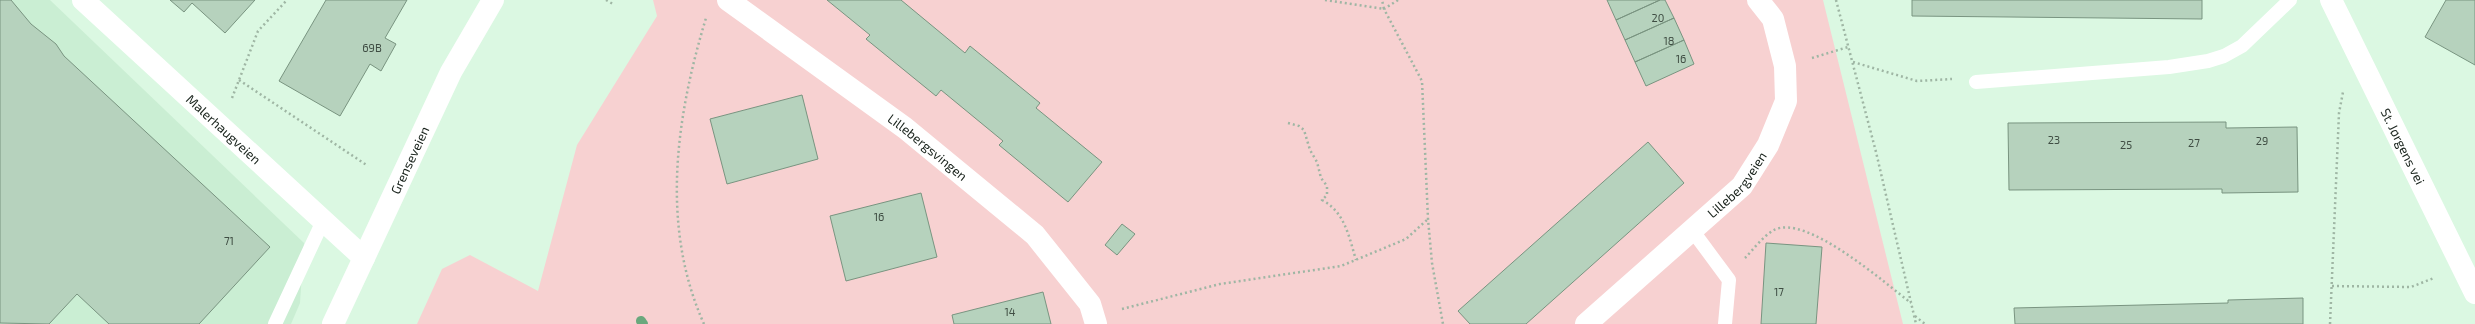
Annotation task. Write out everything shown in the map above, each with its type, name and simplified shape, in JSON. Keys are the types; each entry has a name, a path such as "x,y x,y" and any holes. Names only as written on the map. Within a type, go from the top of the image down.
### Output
{"street":[{"name":"Malerhaugveien","path":"83,0 364,258"},
{"name":"Grenseveien","path":"333,324 451,72 493,0"},
{"name":"Lillebergsvingen","path":"728,0 905,128 1036,235 1090,304 1094,320"},
{"name":"Lillebergveien","path":"1586,324 1742,186 1768,145 1786,101 1785,66 1773,19 1758,0"},
{"name":"St. Jørgens vei","path":"2331,0 2475,292"}],"lane":[{"path":"1976,82 2169,67 2208,61 2224,56 2242,46 2290,0"},
{"path":"275,324 323,221"},
{"path":"1692,230 1729,280 1725,324"}],"path":[{"path":"232,98 258,31 287,0"},
{"path":"606,0 613,4"},
{"path":"1325,0 1384,9 1398,0"},
{"path":"1382,0 1384,9 1422,81 1428,219 1432,263 1443,324"},
{"path":"1836,0 1853,62 1916,324"},
{"path":"704,324 699,311 678,228 676,165 690,69 706,15"},
{"path":"1785,66 1848,47"},
{"path":"1853,62 1917,81 1949,79 1976,82"},
{"path":"2330,324 2341,101 2346,86 2366,70"},
{"path":"239,80 368,166"},
{"path":"1288,122 1299,126 1304,130 1310,150 1318,162 1321,178 1327,186 1327,195 1322,200 1331,205 1342,220 1356,260"},
{"path":"1094,320 1220,284 1341,266 1406,240 1428,219"},
{"path":"1726,276 1774,230 1788,228 1806,231 1821,237 1864,266 1912,304"},
{"path":"2332,286 2411,287 2436,277"},
{"path":"1914,316 1926,324"}],"shaded area":[{"path":"0,0 50,0 304,243 300,303 291,324 0,324"},
{"path":"653,0 1823,0 1903,324 417,324 442,269 470,255 538,291 577,145 657,16"}],"building":[{"path":"0,0 11,0 31,24 56,44 64,56 270,247 199,324 109,324 77,294 49,324 0,323"},
{"path":"170,0 255,0 225,33 192,3 184,12"},
{"path":"326,0 407,0 385,38 396,44 381,71 370,64 340,116 279,81"},
{"path":"827,0 901,0 965,53 970,46 1040,103 1036,108 1102,162 1068,202 999,145 1003,141 941,90 936,96 866,39 870,35"},
{"path":"1607,0 1660,0 1616,20"},
{"path":"1660,0 1665,0 1674,18 1625,40 1616,20"},
{"path":"1912,0 2202,0 2202,19 1912,16"},
{"path":"2446,0 2475,0 2475,65 2425,37"},
{"path":"1674,18 1684,40 1635,62 1625,40"},
{"path":"1684,40 1694,64 1646,86 1635,62"},
{"path":"802,95 818,159 727,184 710,119"},
{"path":"2226,122 2226,128 2297,127 2298,192 2222,193 2222,189 2009,190 2008,123"},
{"path":"1648,142 1684,183 1526,324 1470,324 1458,311"},
{"path":"921,193 937,257 846,281 830,216"},
{"path":"1122,224 1135,234 1117,255 1105,245"},
{"path":"1766,243 1822,247 1816,324 1761,324"},
{"path":"1043,292 1051,324 954,324 952,315"},
{"path":"2303,298 2303,324 2015,324 2014,308 2228,303 2228,300"}]}
